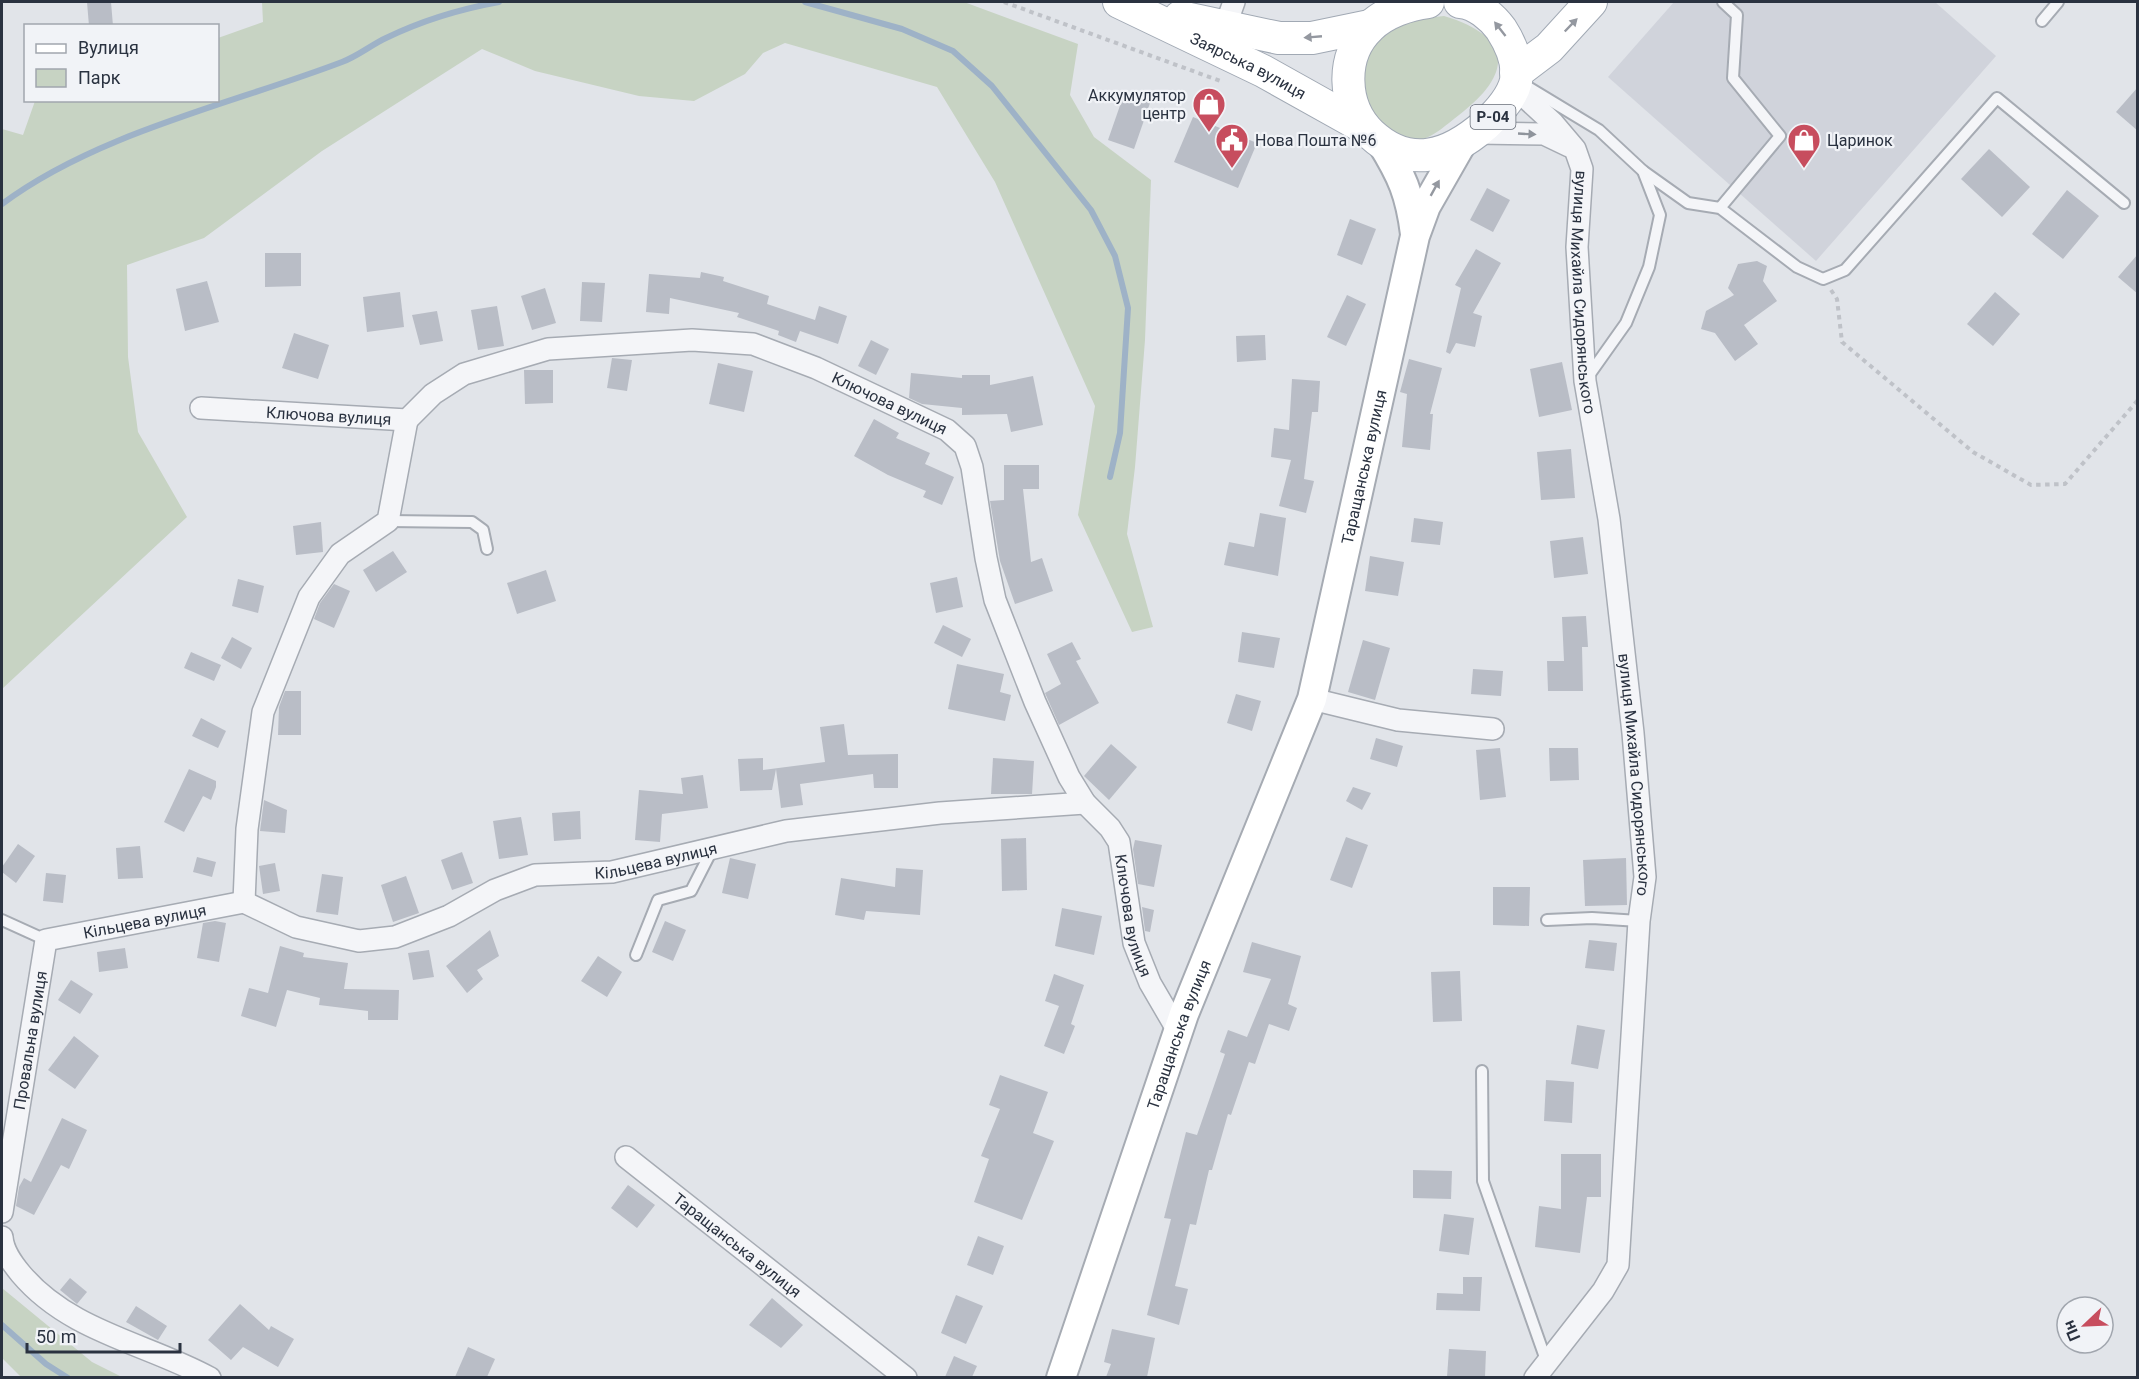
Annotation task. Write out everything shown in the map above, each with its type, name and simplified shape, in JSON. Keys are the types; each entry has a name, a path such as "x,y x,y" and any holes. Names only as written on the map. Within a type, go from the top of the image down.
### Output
{"main road":[{"name":"Р-04","path":"1380,15 1428,2"},
{"path":"1460,2 1468,2 1485,12 1497,24 1509,42 1515,80"},
{"name":"Р-04","path":"1373,135 1400,152 1420,156 1440,154 1469,138 1493,118 1515,80 1549,48 1591,2"},
{"name":"Заярська вулиця","path":"1125,3 1230,14 1279,38 1322,37 1380,15"},
{"name":"Заярська вулиця","path":"1125,3 1263,71 1373,135"},
{"path":"1373,135 1355,112 1348,76 1350,58 1358,41 1380,15"},
{"name":"Таращанська вулиця","path":"1373,135 1395,165 1411,201 1415,236"},
{"name":"Таращанська вулиця","path":"1061,1377 1178,1031 1312,699 1415,236 1426,206 1469,138"}],"street":[{"path":"1515,80 1575,149"},
{"path":"1469,138 1544,134 1575,149"},
{"name":"вулиця Михайла Сидорянського","path":"1541,1370 1603,1291 1618,1265 1640,921 1645,877 1633,734 1609,519 1585,381 1577,247 1582,170 1575,149"},
{"name":"Ключова вулиця","path":"201,408 407,420 433,394 464,374 548,349 692,340 753,344 816,368 947,430 965,446 972,467 995,600 1035,702 1069,777 1085,803 1110,828 1119,842 1134,943 1150,983 1178,1031"},
{"path":"244,902 247,829 263,712 309,597 340,554 388,521 407,420"},
{"path":"1312,699 1398,720 1493,729"},
{"name":"Кільцева вулиця","path":"46,940 244,902 296,927 359,941 394,937 449,916 495,890 535,875 612,872 786,831 940,813 1085,803"},
{"name":"Провальна вулиця","path":"2,1212 46,940"},
{"name":"Таращанська вулиця","path":"626,1157 906,1377"},
{"path":"2,1237 11,1261 31,1286 60,1311 95,1330 184,1364 210,1377"}],"lane":[{"path":"1720,207 1780,136 1733,78 1737,15 1723,2"},
{"path":"2042,21 2058,2"},
{"path":"1515,80 1599,130 1643,171 1688,203 1720,207 1797,267 1823,279 1845,270 1996,98 2124,203"},
{"path":"1585,381 1626,323 1649,267 1660,215 1643,171"},
{"path":"388,521 472,522 483,530 487,549"},
{"path":"636,955 658,900 691,891 712,850"},
{"path":"1546,920 1592,918 1640,921"},
{"path":"2,920 46,940"},
{"path":"1482,1071 1483,1181 1541,1370"}],"path":[{"path":"1004,2 1224,83"},
{"path":"1823,279 1837,299 1842,342 1972,452 2031,485 2065,484 2138,400"}],"shaded area":[{"name":"Царинок","path":"1674,2 1935,2 1996,56 1816,261 1608,77"}],"green space":[{"path":"262,2 964,2 1078,44 1070,95 1094,137 1151,180 1145,340 1127,534 1153,627 1132,632 1078,515 1095,406 995,182 937,87 785,43 763,53 745,74 694,101 639,96 535,71 482,49 322,151 204,238 127,265 128,357 138,432 187,517 2,689 2,129 23,135 35,102 219,102 219,38 263,22"},
{"path":"1444,16 1467,25 1483,35 1494,46 1498,58 1496,71 1489,85 1477,100 1436,133 1420,140 1408,139 1381,127 1373,118 1360,84 1364,66 1369,54 1385,35 1418,20"},
{"path":"2,1288 92,1362 122,1377 21,1377 2,1358"}],"building":[{"path":"87,2 111,2 113,24 89,24"},
{"path":"2138,87 2138,131 2116,112"},
{"path":"1124,94 1150,103 1134,149 1108,140"},
{"path":"1193,117 1257,143 1238,188 1174,162"},
{"path":"1989,149 2030,187 2002,217 1961,179"},
{"path":"1487,188 1510,200 1493,232 1470,220"},
{"path":"2067,190 2099,216 2063,259 2032,234"},
{"path":"1350,219 1376,229 1362,265 1337,255"},
{"path":"1476,249 1501,263 1473,313 1482,316 1475,347 1456,343 1450,354 1446,352 1461,288 1455,285"},
{"path":"265,253 301,253 301,286 265,287"},
{"path":"2138,254 2138,294 2118,277"},
{"path":"1757,261 1767,266 1763,281 1777,301 1744,325 1758,344 1735,361 1715,333 1701,329 1706,311 1734,295 1728,288 1738,264"},
{"path":"701,272 724,277 723,281 769,296 767,304 815,320 819,306 847,316 838,344 800,331 796,342 778,335 779,331 737,317 739,313 670,298 669,314 646,312 649,274 700,278"},
{"path":"207,281 219,322 185,331 176,289"},
{"path":"582,282 605,283 602,322 580,321"},
{"path":"545,288 556,323 532,330 521,296"},
{"path":"400,292 404,327 367,332 363,297"},
{"path":"1995,292 2020,314 1993,346 1967,324"},
{"path":"1347,295 1366,304 1346,346 1327,337"},
{"path":"497,306 504,346 478,350 471,310"},
{"path":"437,311 443,341 420,345 412,315"},
{"path":"294,333 329,345 318,379 282,368"},
{"path":"1265,335 1266,360 1237,362 1236,336"},
{"path":"871,340 889,349 876,375 858,366"},
{"path":"612,358 632,360 627,391 607,388"},
{"path":"1409,359 1442,368 1430,414 1433,414 1430,450 1402,447 1407,394 1400,392"},
{"path":"1562,362 1572,410 1539,417 1530,369"},
{"path":"718,363 753,371 744,412 709,404"},
{"path":"524,370 553,370 553,403 525,404"},
{"path":"911,373 962,378 962,375 990,375 990,385 1033,376 1043,425 1011,432 1007,414 962,415 962,408 922,404 909,398"},
{"path":"1292,379 1320,381 1318,412 1312,412 1304,479 1314,481 1306,513 1279,506 1291,460 1271,457 1274,428 1289,430"},
{"path":"874,419 899,433 896,438 930,453 925,464 954,477 942,505 923,497 926,491 888,475 854,456"},
{"path":"1571,449 1575,498 1541,500 1537,452"},
{"path":"1004,465 1039,465 1039,489 1023,489 1031,562 1042,558 1053,591 1015,604 1000,561 990,501 1004,500"},
{"path":"1260,513 1286,518 1278,576 1224,565 1229,542 1254,547"},
{"path":"1414,518 1443,522 1440,545 1411,542"},
{"path":"321,522 323,552 296,555 293,526"},
{"path":"1583,537 1588,574 1554,578 1550,541"},
{"path":"393,551 407,572 376,592 363,570"},
{"path":"1370,556 1404,562 1398,596 1365,591"},
{"path":"546,570 556,601 517,614 507,583"},
{"path":"957,577 963,607 936,613 930,583"},
{"path":"238,579 264,586 258,613 232,606"},
{"path":"334,584 350,591 334,628 314,619 320,603"},
{"path":"1586,616 1588,647 1582,647 1583,691 1548,691 1547,661 1564,661 1562,617"},
{"path":"943,625 971,639 962,657 934,643"},
{"path":"1242,632 1280,638 1274,668 1238,662"},
{"path":"232,637 252,648 241,669 221,658"},
{"path":"1363,640 1390,648 1375,700 1348,692"},
{"path":"1072,642 1081,659 1076,661 1099,703 1059,725 1045,693 1061,684 1047,654"},
{"path":"191,652 221,665 214,681 184,668"},
{"path":"957,664 1004,674 1000,692 1011,695 1005,721 948,709"},
{"path":"1473,669 1503,671 1501,696 1471,694"},
{"path":"285,691 301,691 301,735 278,735 279,707"},
{"path":"1236,694 1261,701 1252,731 1227,723"},
{"path":"201,718 226,731 218,748 192,736"},
{"path":"844,724 848,755 898,754 898,788 874,788 873,774 800,784 803,805 781,808 776,769 772,790 740,791 738,759 763,758 763,770 825,762 820,727"},
{"path":"1376,738 1403,746 1397,767 1370,759"},
{"path":"1111,744 1137,767 1109,800 1084,776"},
{"path":"1500,748 1506,797 1480,800 1476,750"},
{"path":"1549,748 1578,748 1579,780 1550,781"},
{"path":"993,758 1034,761 1032,794 991,794"},
{"path":"189,769 216,781 216,787 211,800 203,796 184,832 164,822"},
{"path":"703,775 708,808 662,814 660,842 635,840 639,790 683,794 681,778"},
{"path":"1353,787 1371,793 1362,810 1346,801"},
{"path":"264,800 287,810 285,833 260,831"},
{"path":"580,811 581,839 554,841 552,813"},
{"path":"521,817 528,855 499,859 493,821"},
{"path":"1346,837 1368,845 1352,888 1330,880"},
{"path":"1026,838 1027,890 1002,891 1001,839"},
{"path":"1135,840 1162,845 1154,887 1138,884 1133,849"},
{"path":"18,844 35,856 16,883 2,872 2,867"},
{"path":"140,846 143,878 118,879 116,848"},
{"path":"462,852 473,883 452,890 441,860"},
{"path":"197,857 216,862 212,877 193,872"},
{"path":"730,858 756,864 748,899 722,893"},
{"path":"1626,858 1627,905 1585,906 1583,860"},
{"path":"275,863 280,891 263,894 259,866"},
{"path":"896,868 923,870 920,915 866,911 864,920 835,915 841,878 895,887"},
{"path":"46,873 66,875 63,903 43,901"},
{"path":"322,874 343,877 338,915 316,912"},
{"path":"406,876 419,913 393,922 381,885"},
{"path":"1493,887 1530,887 1529,926 1493,925"},
{"path":"1142,907 1154,910 1150,932 1145,931"},
{"path":"1062,908 1102,916 1094,955 1055,946"},
{"path":"215,921 226,923 219,962 197,958 203,923"},
{"path":"665,921 686,930 673,961 652,952"},
{"path":"490,930 499,956 477,970 483,979 467,993 446,966"},
{"path":"1589,940 1617,943 1614,971 1585,968"},
{"path":"1252,942 1301,956 1288,1004 1297,1008 1289,1031 1269,1024 1255,1064 1249,1062 1231,1115 1228,1114 1212,1170 1209,1170 1196,1225 1190,1224 1175,1286 1188,1289 1179,1325 1147,1315 1171,1219 1164,1218 1186,1132 1197,1135 1225,1054 1220,1052 1228,1030 1247,1037 1271,979 1243,972"},
{"path":"280,946 304,953 303,957 348,963 344,989 399,990 398,1020 368,1020 368,1011 319,1005 320,998 287,990 276,1027 241,1016 249,988 268,993"},
{"path":"125,948 128,968 99,972 97,952"},
{"path":"429,950 434,977 413,980 408,953"},
{"path":"598,956 622,972 607,997 581,981"},
{"path":"1460,971 1462,1021 1433,1022 1431,972"},
{"path":"1054,974 1084,985 1071,1024 1075,1026 1064,1054 1044,1046 1059,1006 1045,1001"},
{"path":"71,980 93,994 80,1014 58,1000"},
{"path":"1577,1025 1605,1030 1598,1069 1571,1064"},
{"path":"74,1036 99,1056 75,1089 48,1070"},
{"path":"1000,1075 1048,1092 1033,1133 1054,1141 1022,1220 974,1202 989,1159 981,1156 1000,1109 989,1105"},
{"path":"1546,1080 1574,1082 1572,1123 1544,1121"},
{"path":"62,1118 87,1130 69,1169 61,1165 34,1215 16,1206 19,1187 24,1178 31,1182"},
{"path":"1561,1154 1601,1154 1601,1197 1587,1197 1580,1253 1535,1247 1539,1206 1561,1209"},
{"path":"1413,1170 1452,1171 1451,1199 1413,1198"},
{"path":"628,1185 655,1205 637,1228 611,1208"},
{"path":"1444,1214 1474,1218 1469,1255 1439,1251"},
{"path":"978,1236 1004,1246 993,1275 967,1265"},
{"path":"1463,1277 1482,1277 1480,1311 1436,1310 1437,1293 1463,1294"},
{"path":"70,1278 87,1292 77,1304 60,1290"},
{"path":"956,1295 983,1306 966,1344 941,1333"},
{"path":"772,1298 803,1325 781,1348 749,1325"},
{"path":"240,1304 269,1330 271,1326 294,1339 278,1367 243,1347 231,1360 208,1340"},
{"path":"136,1306 167,1326 158,1340 126,1322"},
{"path":"1112,1329 1155,1338 1147,1377 1106,1377 1111,1364 1104,1362"},
{"path":"468,1347 495,1359 487,1377 455,1377"},
{"path":"1449,1349 1486,1351 1485,1377 1447,1377"},
{"path":"954,1356 977,1366 972,1377 945,1377"}],"waterway":[{"path":"2,204 39,179 122,139 342,62 386,38 428,21 499,2"},
{"path":"805,2 902,29 953,51 992,86 1091,210 1115,256 1128,308 1120,433 1110,477"},
{"path":"2,1325 46,1364 68,1378"}],"place":[{"name":"Аккумулятор центр","path":"1209,133"},
{"name":"Нова Пошта №6","path":"1232,169"},
{"name":"Царинок","path":"1804,169"}]}
